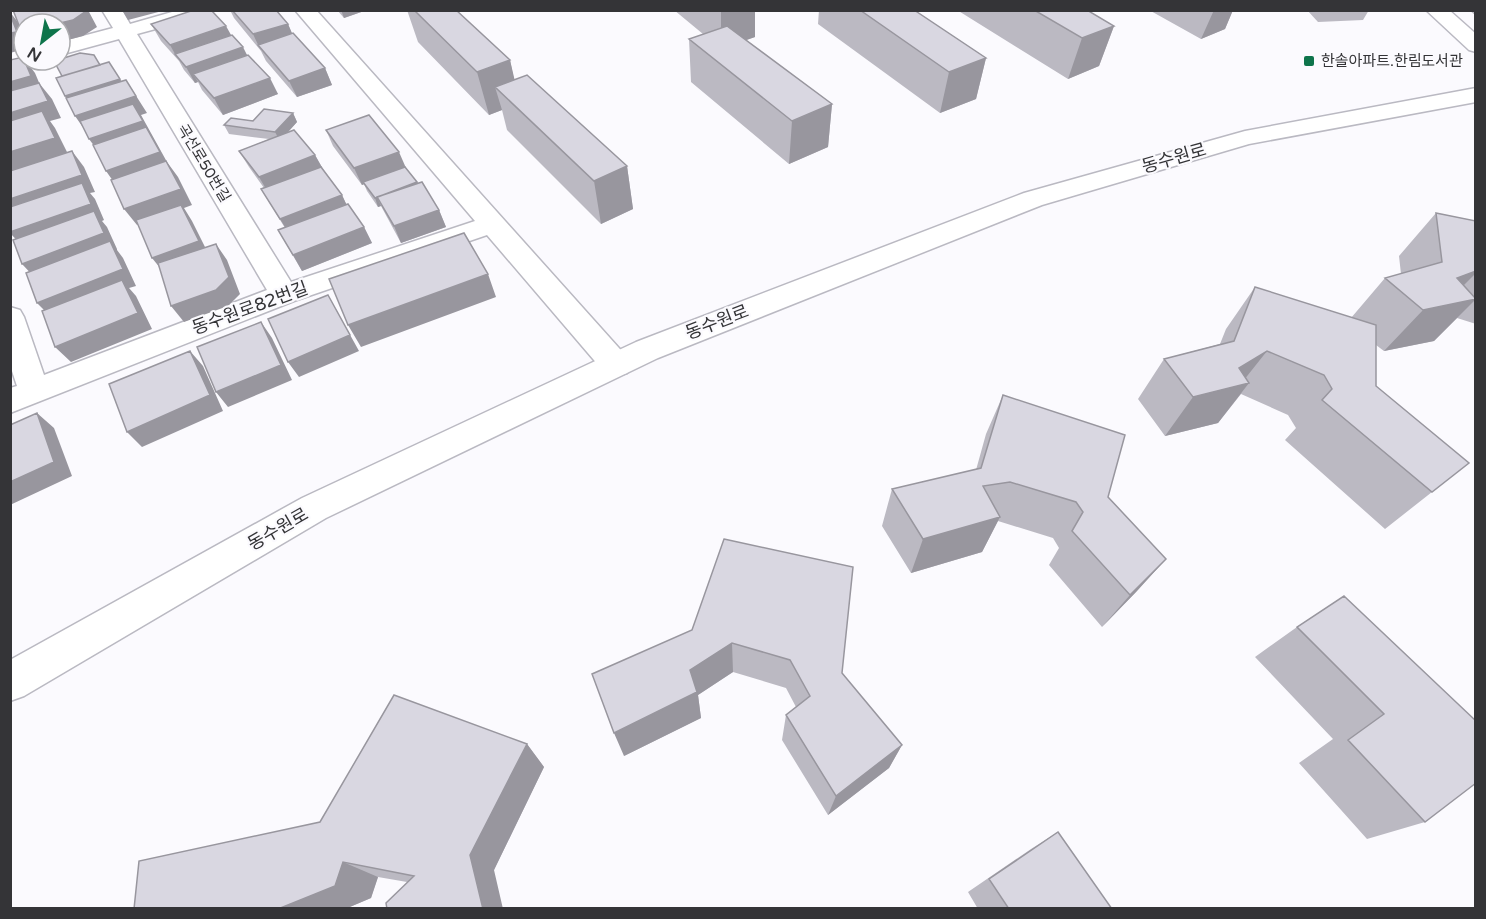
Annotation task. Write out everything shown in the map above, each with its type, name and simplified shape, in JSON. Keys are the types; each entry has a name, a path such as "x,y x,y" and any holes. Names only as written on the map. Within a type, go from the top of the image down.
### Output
{"street":[{"name":"곡선로50번길","path":"112,10 284,294"},
{"path":"72,46 204,10"},
{"path":"305,10 616,365"},
{"path":"1436,10 1476,46"},
{"name":"동수원로","path":"10,682 314,508 646,350 1033,198 1245,138 1476,95"},
{"name":"동수원로82번길","path":"22,396 284,294 493,224"},
{"path":"10,317 22,396"}],"building":[{"path":"13,10 86,10 72,20 72,12 14,12"},
{"path":"194,10 211,10 226,26 170,45 151,24"},
{"path":"232,10 276,10 288,24 253,34"},
{"path":"414,10 456,10 510,60 477,72"},
{"path":"860,10 914,10 986,58 949,72"},
{"path":"1034,10 1087,10 1114,26 1082,38"},
{"path":"10,14 12,33 10,33"},
{"path":"727,26 832,104 792,121 689,39"},
{"path":"293,33 325,68 289,81 258,45"},
{"path":"232,35 243,47 186,67 175,54"},
{"path":"80,53 94,55 100,65 62,76 60,72 72,72 72,55"},
{"path":"248,55 270,78 214,98 193,74"},
{"path":"10,60 12,60 12,72 29,72 31,76 10,82"},
{"path":"109,62 120,79 65,96 56,78"},
{"path":"527,75 627,166 594,181 495,87"},
{"path":"126,80 136,96 75,116 66,98"},
{"path":"39,83 48,101 10,113 10,91"},
{"path":"133,104 143,121 89,139 80,121"},
{"path":"264,109 293,113 275,132 224,125 231,118 253,121"},
{"path":"42,111 55,138 10,152 10,121"},
{"path":"369,115 399,152 354,168 326,130"},
{"path":"146,127 160,152 106,171 93,145"},
{"path":"294,130 315,155 259,177 239,151"},
{"path":"72,151 82,175 10,199 10,171"},
{"path":"166,161 181,189 124,209 111,180"},
{"path":"321,167 342,195 280,219 261,189"},
{"path":"405,167 417,182 375,198 363,182"},
{"path":"422,182 439,210 394,226 377,197"},
{"path":"82,183 91,204 10,232 10,207"},
{"path":"348,204 364,227 293,255 278,230"},
{"path":"181,205 199,241 152,258 136,220"},
{"path":"94,211 104,233 22,264 13,240"},
{"path":"1436,213 1476,221 1476,271 1457,278 1476,299 1423,310 1385,278 1442,262"},
{"path":"464,233 488,274 348,325 329,279"},
{"path":"110,241 123,269 37,303 26,273"},
{"path":"216,244 229,277 216,290 171,306 158,263"},
{"path":"122,280 138,313 55,347 42,311"},
{"path":"1255,287 1376,325 1376,386 1469,463 1432,492 1322,400 1332,389 1324,375 1267,351 1239,368 1249,383 1193,397 1164,359 1234,341"},
{"path":"328,295 350,335 288,362 268,319"},
{"path":"261,322 281,365 216,392 197,347"},
{"path":"190,351 210,395 127,432 109,384"},
{"path":"1003,395 1125,435 1108,497 1166,559 1130,595 1072,531 1083,512 1076,502 1010,482 983,486 1000,517 923,539 892,489 981,468"},
{"path":"37,413 54,462 10,482 10,425"},
{"path":"724,539 853,567 842,673 902,745 836,796 786,715 810,696 790,660 732,643 690,670 697,692 614,733 592,674 692,630"},
{"path":"1344,596 1476,721 1476,783 1425,822 1348,740 1384,714 1297,627"},
{"path":"394,695 527,744 470,855 483,909 387,909 386,903 414,876 343,862 335,886 278,909 134,909 139,861 320,822"},
{"path":"1058,832 1112,909 1009,909 989,879"}],"place":[{"name":"한솔아파트.한림도서관","path":"1309,61"}]}
